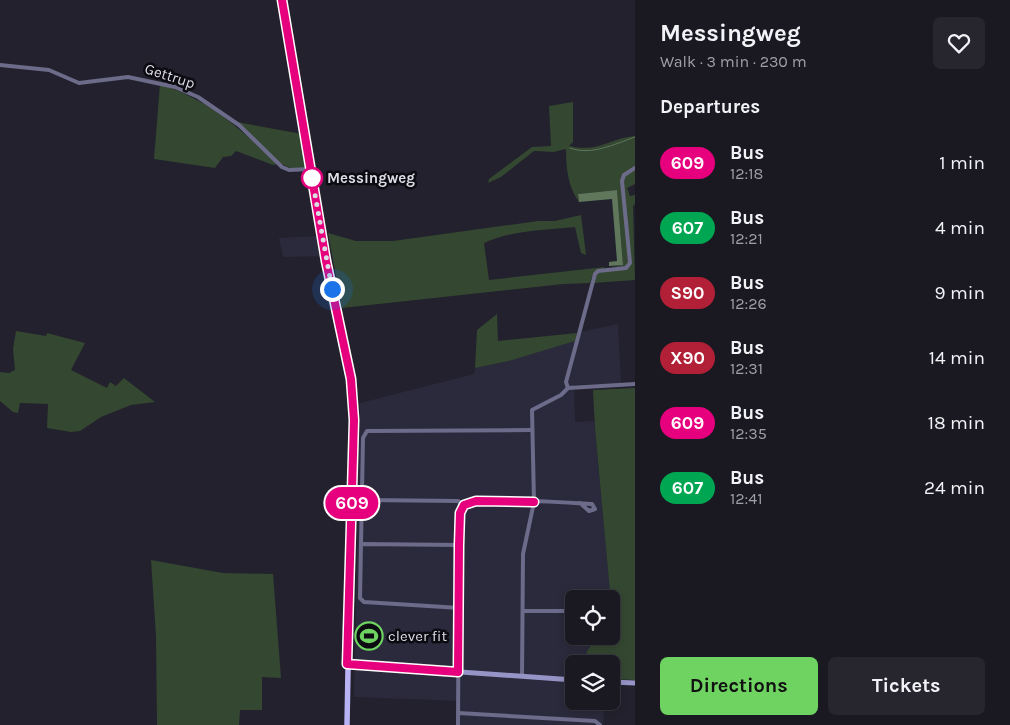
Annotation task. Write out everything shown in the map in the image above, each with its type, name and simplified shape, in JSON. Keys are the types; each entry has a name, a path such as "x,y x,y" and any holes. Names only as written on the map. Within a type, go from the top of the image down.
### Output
{"main road":[{"path":"282,0 353,396 346,725"}],"street":[{"name":"Gettrup","path":"0,65 49,70 79,83 128,77 176,88 198,97 239,125 282,167 293,170 311,169"},
{"path":"568,388 566,382 595,274 598,271 626,268 630,263 622,180 624,176 635,168"},
{"path":"522,676 523,554 534,502 534,434 531,430 533,408 561,395 568,388 635,384"},
{"path":"460,608 362,601 360,598 364,500 362,496 363,438 367,431 531,430"},
{"path":"364,500 458,502 464,505"},
{"path":"458,725 459,545 460,513 464,505 476,501 580,503"},
{"path":"361,544 459,545"},
{"path":"523,611 565,611"},
{"path":"347,664 565,679"},
{"path":"620,682 635,683"},
{"path":"458,713 595,721 600,725"}],"shaded area":[{"path":"160,84 194,98 209,107 237,128 277,164 273,165 236,151 231,156 223,157 215,168 154,159"},
{"path":"573,102 573,142 569,146 588,148 635,136 635,167 623,175 628,263 625,267 609,266 623,265 617,190 578,194 579,202 572,190 568,177 566,149 554,152 534,151 501,177 488,183 489,179 532,147 551,146 549,106"},
{"path":"237,122 302,134 306,167 298,169 279,162 269,155"},
{"path":"635,170 635,184 627,188 630,196 635,195 635,204 633,206 635,280 593,283 598,272 626,269 631,264 623,181 625,176"},
{"path":"617,190 623,265 609,266 609,262 617,261 612,199 579,202 578,194"},
{"path":"581,215 586,255 581,253 575,227 518,233 484,243 489,280 605,267 595,272 590,283 563,284 342,308 328,233 356,241 393,241 538,221 555,221"},
{"path":"319,236 323,256 283,257 279,238"},
{"path":"497,314 498,341 577,333 575,341 509,361 475,368 477,330"},
{"path":"618,324 621,383 574,385 575,422 594,421 610,590 565,590 565,645 591,645 586,653 588,655 565,655 565,710 604,710 602,725 460,725 460,701 354,697 360,403 474,374 475,368 509,361 577,340 580,332"},
{"path":"16,331 46,336 47,333 85,343 71,370 107,388 110,382 116,386 124,378 155,402 131,405 101,417 80,431 71,432 47,428 48,404 20,403 18,413 13,412 0,401 0,372 9,373 15,370 13,349"},
{"path":"635,388 635,680 620,679 620,655 588,655 586,653 591,645 620,645 620,590 610,590 593,390"},
{"path":"151,560 223,573 273,574 281,678 262,677 262,710 240,710 239,725 157,725 156,636"}],"waterway":[{"path":"570,148 586,151 595,150 635,137"}],"bus line":[{"name":"609","path":"282,0 326,261 352,388 354,420 347,664 458,672 460,513 464,505 469,502 534,502"}],"place":[{"name":"Messingweg","path":"312,178"},
{"name":"clever fit","path":"369,636"}],"route":[{"path":"312,178 332,289"}]}
